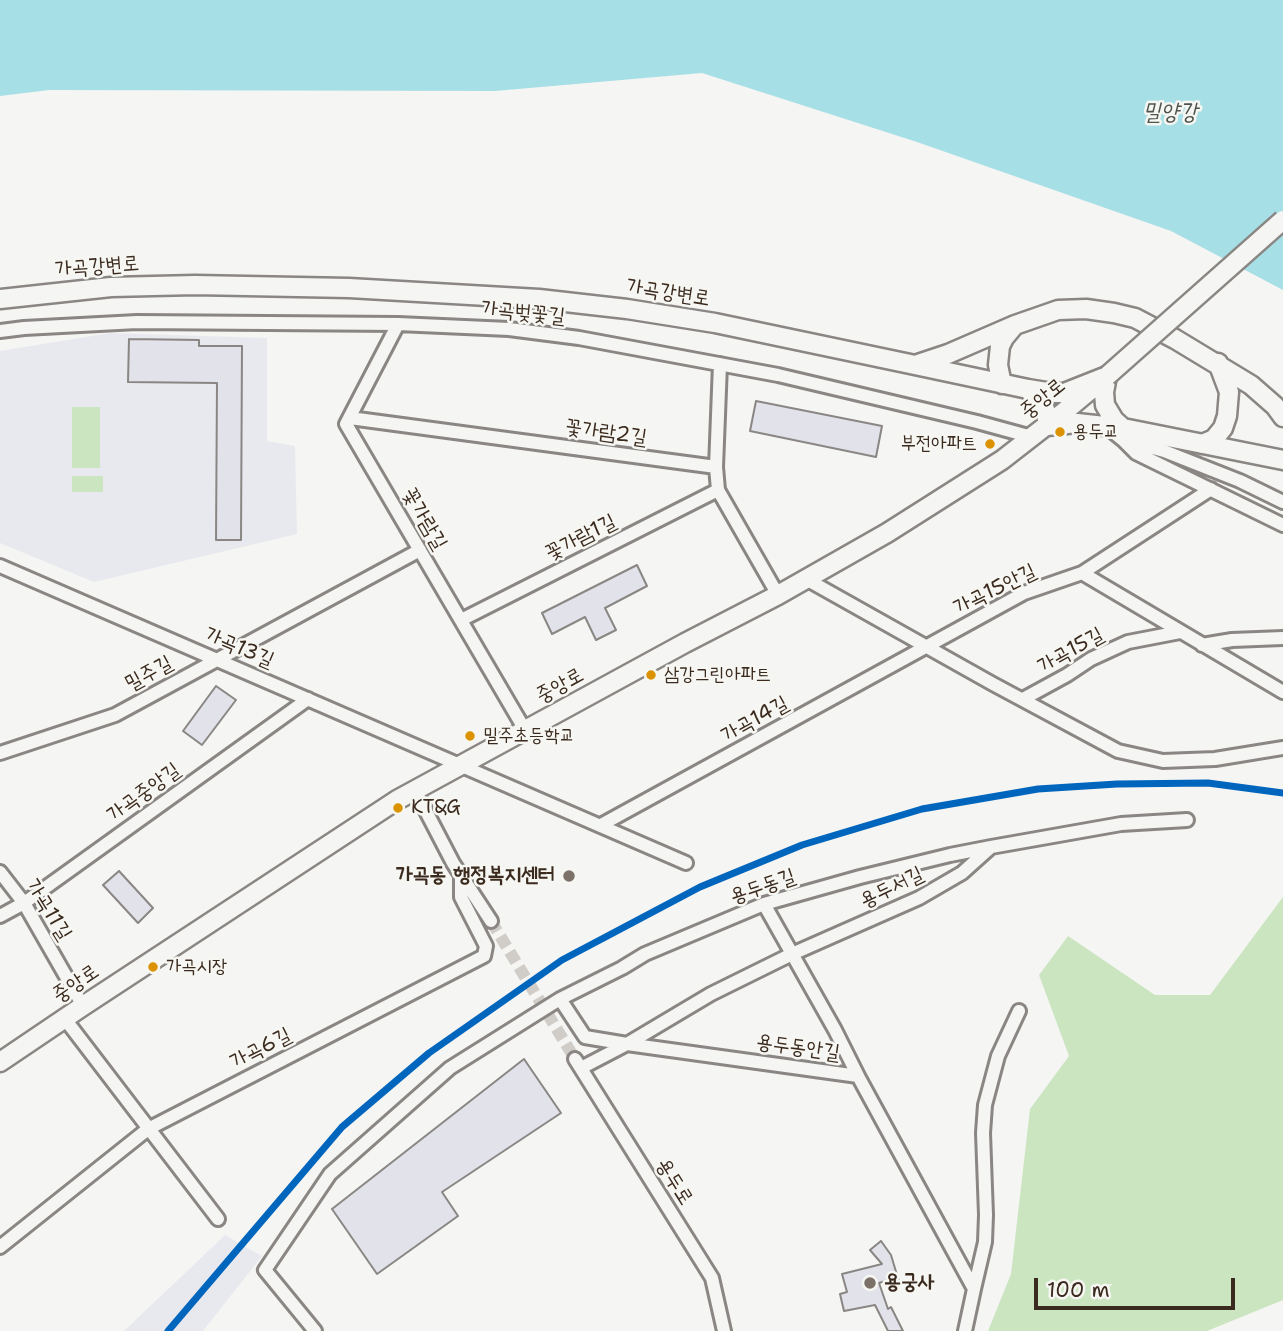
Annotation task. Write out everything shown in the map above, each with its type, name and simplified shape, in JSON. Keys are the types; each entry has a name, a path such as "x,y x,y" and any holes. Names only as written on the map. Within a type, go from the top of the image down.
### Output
{"main road":[{"name":"중앙로","path":"0,1062 397,800 778,595 899,526 1002,460 1107,376 1283,220"},
{"name":"가곡강변로","path":"0,299 111,287 195,285 349,288 539,299 715,323 1028,390 1064,393 1107,376"},
{"path":"915,365 1058,310 1086,309 1135,318 1218,363 1251,385 1275,406 1283,417"},
{"path":"1002,384 998,365 1000,346 1015,325"},
{"path":"1202,444 1214,439 1223,428 1227,416 1229,392 1218,363"},
{"path":"1107,376 1105,405 1123,434"},
{"path":"1028,390 1044,407 1047,426 1077,423 1103,425 1123,434 1202,444 1283,460"}],"street":[{"name":"가곡벚꽃길","path":"0,331 137,322 398,324 509,329 579,338 778,374 1032,437"},
{"path":"350,418 398,324"},
{"path":"720,364 716,467 718,490 778,595"},
{"name":"꽃가람2길","path":"350,418 716,467"},
{"name":"꽃가람길","path":"350,418 346,424 525,730"},
{"path":"1123,434 1136,453 1283,525"},
{"path":"1123,434 1240,481 1283,502"},
{"name":"가곡15안길","path":"928,647 1024,593 1082,573 1211,489"},
{"name":"꽃가람1길","path":"461,620 718,490"},
{"name":"밀주길","path":"0,753 115,715 420,550"},
{"name":"가곡13길","path":"0,566 462,765"},
{"path":"1082,573 1283,692"},
{"path":"806,579 1118,751 1163,761 1215,759 1283,748"},
{"name":"가곡15길","path":"1023,699 1068,675 1091,659 1128,642 1180,632"},
{"path":"1202,645 1232,640 1283,638"},
{"name":"가곡14길","path":"601,825 928,647"},
{"name":"가곡중앙길","path":"0,916 24,902 308,699"},
{"path":"462,765 686,863"},
{"path":"415,790 453,863 491,920"},
{"path":"991,847 1121,824 1187,820"},
{"name":"용두동길","path":"315,1331 265,1270 330,1174 450,1068 561,999 645,954 764,904 860,877 991,847"},
{"name":"용두서길","path":"627,1044 711,994 792,954 919,898 962,873 991,847"},
{"name":"가곡11길","path":"0,872 24,902 83,1006"},
{"name":"가곡6길","path":"0,1247 148,1129 484,956 486,946 461,897 461,876"},
{"path":"764,904 858,1076"},
{"path":"561,999 585,1037 627,1044"},
{"path":"965,1331 985,1242 985,1105 998,1056 1019,1011"},
{"path":"65,1019 218,1219"},
{"name":"용두로","path":"627,1044 578,1064 712,1278 724,1331"},
{"name":"용두동안길","path":"627,1044 858,1076 974,1289"}],"shaded area":[{"path":"110,333 267,338 267,441 295,446 297,534 94,582 0,543 0,351"},
{"path":"225,1235 262,1256 203,1331 124,1331"}],"green space":[{"path":"72,407 100,407 100,468 72,468"},
{"path":"72,476 103,476 103,492 72,492"},
{"path":"1283,897 1283,1300 1207,1331 988,1331 1011,1274 1030,1109 1069,1056 1039,975 1068,936 1155,995 1210,995"}],"water":[{"name":"밀양강","path":"0,0 1283,0 1283,290 1171,231 917,142 702,73 495,91 49,90 0,96"}],"building":[{"path":"129,339 199,340 199,346 242,346 241,540 216,540 217,383 128,382"},
{"name":"부전아파트","path":"756,401 882,426 876,457 750,431"},
{"path":"637,565 647,586 605,608 616,630 596,640 585,617 552,634 542,613"},
{"path":"216,686 236,700 202,745 183,731"},
{"path":"119,871 153,908 138,923 103,885"},
{"path":"524,1059 561,1113 442,1192 458,1216 377,1274 332,1209"},
{"path":"881,1241 891,1255 900,1285 894,1278 879,1283 888,1309 891,1307 903,1331 888,1331 875,1305 844,1311 840,1294 847,1292 842,1274 882,1264 870,1250"}],"tunnel":[{"path":"491,921 575,1059"}],"transit line":[{"path":"168,1331 342,1127 429,1053 562,960 700,887 802,845 922,809 1038,789 1117,784 1208,783 1283,793"}],"place":[{"name":"용두교","path":"1060,432"},
{"name":"부전아파트","path":"990,444"},
{"name":"삼강그린아파트","path":"651,675"},
{"name":"밀주초등학교","path":"470,736"},
{"name":"KT&G","path":"398,808"},
{"name":"가곡동 행정복지센터","path":"569,876"},
{"name":"가곡시장","path":"153,967"},
{"name":"용궁사","path":"870,1283"}]}
